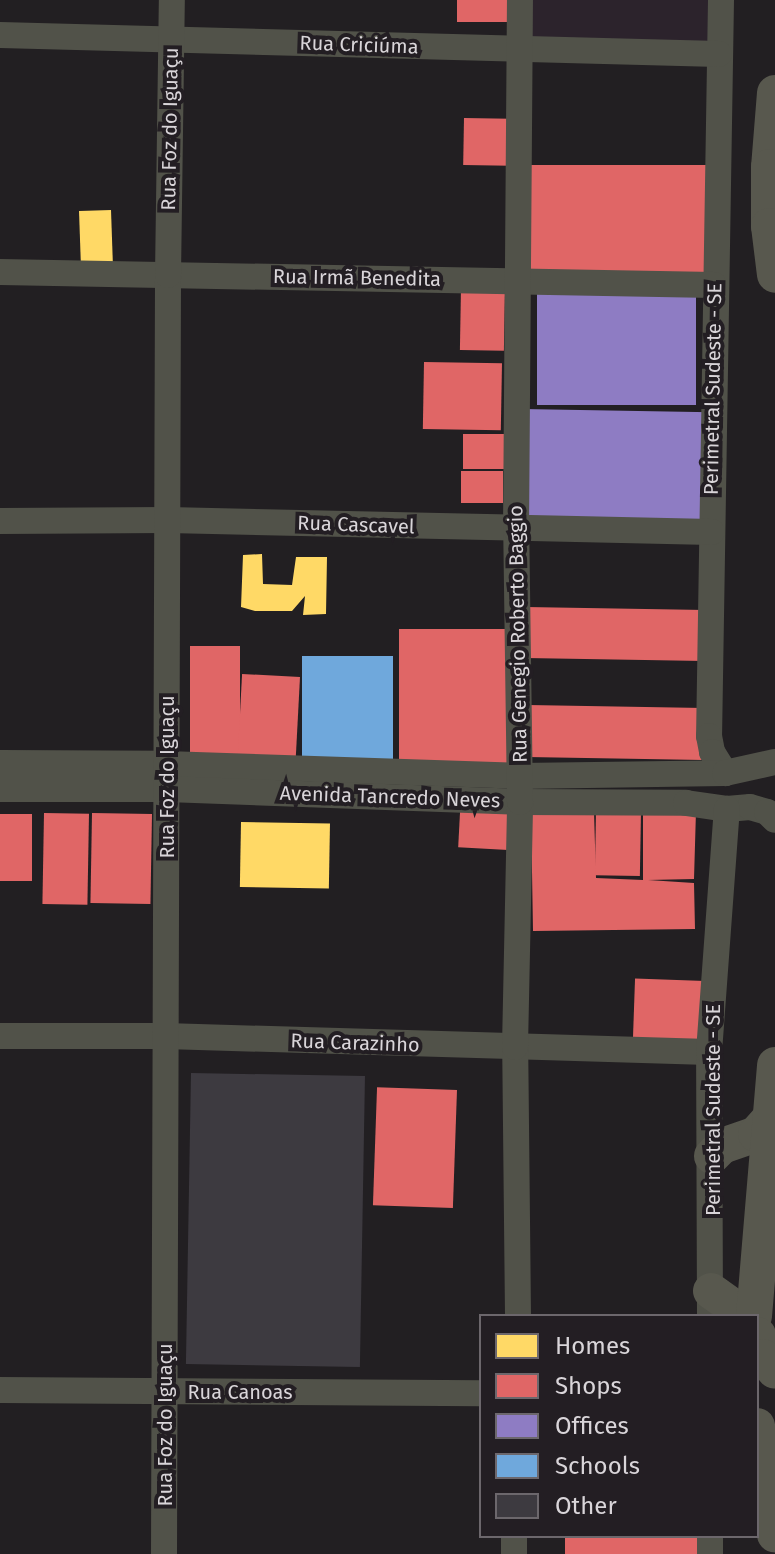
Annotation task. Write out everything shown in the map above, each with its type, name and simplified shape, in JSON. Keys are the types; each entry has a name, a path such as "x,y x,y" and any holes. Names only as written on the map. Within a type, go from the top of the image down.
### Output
{"highway":[{"path":"774,118 769,226 775,275"},
{"path":"754,1314 775,1065"},
{"path":"712,1156 722,1146 756,1134 772,1116"},
{"path":"711,1304 740,1314"},
{"path":"759,1342 763,1357 775,1371"},
{"path":"759,1438 775,1535"}],"street":[{"name":"Rua Foz do Iguaçu","path":"164,1554 168,275 172,0"},
{"name":"Rua Genegio Roberto Baggio","path":"518,1314 515,1047 520,789 516,529 520,0"},
{"name":"Perimetral Sudeste - SE","path":"711,1304 709,1052 727,809 738,806 746,790 737,775 725,773 712,752 709,736 721,0"},
{"name":"Rua Criciúma","path":"0,35 719,54"},
{"name":"Rua Irmã Benedita","path":"0,272 714,285"},
{"name":"Rua Cascavel","path":"0,521 168,520 712,532"},
{"name":"Avenida Tancredo Neves","path":"520,789 725,773 775,762"},
{"name":"Avenida Tancredo Neves","path":"0,763 166,777 520,789 727,809 750,807 767,812 775,820"},
{"name":"Avenida Tancredo Neves","path":"0,789 166,777"},
{"name":"Rua Carazinho","path":"0,1036 165,1036 709,1052"},
{"name":"Rua Canoas","path":"0,1390 479,1393"}],"shaded area":[{"path":"529,0 717,0 717,41 529,41"}],"building: Homes":[{"path":"111,210 113,265 81,266 79,211"},
{"path":"262,554 263,584 292,585 296,557 327,557 326,614 303,615 305,596 292,611 255,611 241,607 243,555"},
{"path":"241,822 330,824 329,889 240,887"}],"building: Shops":[{"path":"457,0 507,0 507,22 457,22"},
{"path":"464,118 511,119 510,166 463,165"},
{"path":"525,165 710,165 710,273 525,273"},
{"path":"461,287 505,288 504,351 460,350"},
{"path":"424,362 502,363 501,430 423,429"},
{"path":"463,434 505,434 505,469 463,469"},
{"path":"461,471 503,471 503,503 461,503"},
{"path":"526,607 705,610 704,661 525,658"},
{"path":"399,629 511,629 511,764 399,764"},
{"path":"190,646 240,646 240,764 190,764"},
{"path":"242,674 300,677 295,763 238,760"},
{"path":"528,705 704,708 703,760 527,757"},
{"path":"596,810 641,811 640,876 595,875"},
{"path":"460,811 510,814 508,850 458,847"},
{"path":"643,811 696,811 694,879 648,880 694,883 695,929 533,931 531,812 594,812 596,878 643,880"},
{"path":"44,813 89,814 87,905 42,904"},
{"path":"92,813 152,814 150,904 90,903"},
{"path":"0,814 32,814 32,881 0,881"},
{"path":"635,979 705,981 703,1043 633,1041"},
{"path":"377,1087 457,1090 453,1208 373,1205"},
{"path":"565,1538 697,1538 697,1554 565,1554"}],"building: Offices":[{"path":"537,293 696,293 696,405 537,405"},
{"path":"522,409 711,412 709,526 520,523"}],"building: Schools":[{"path":"302,656 393,656 393,763 302,763"}],"building: Other":[{"path":"191,1073 365,1076 360,1367 186,1364"}]}
